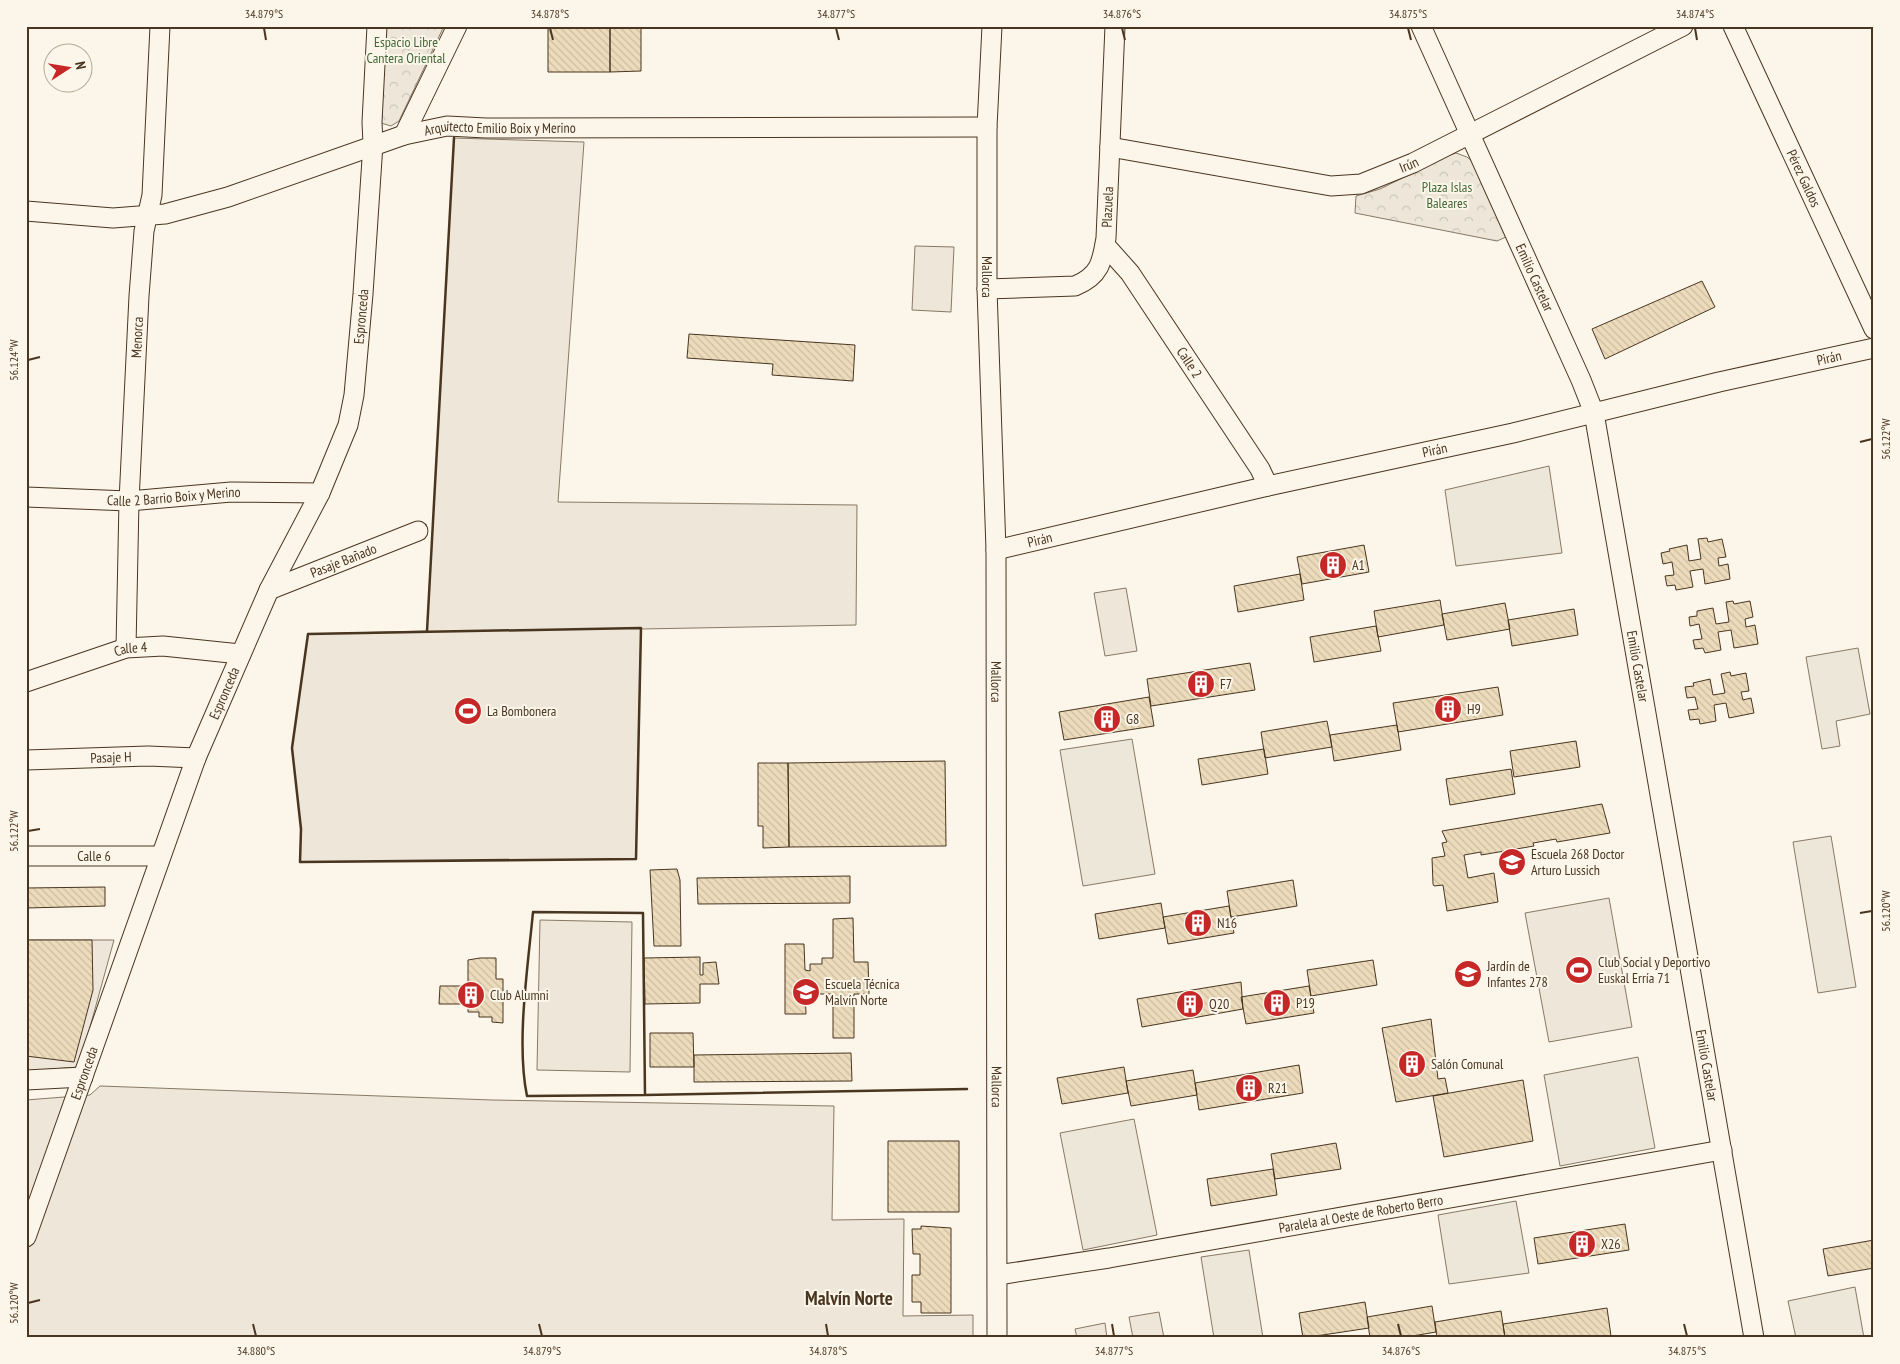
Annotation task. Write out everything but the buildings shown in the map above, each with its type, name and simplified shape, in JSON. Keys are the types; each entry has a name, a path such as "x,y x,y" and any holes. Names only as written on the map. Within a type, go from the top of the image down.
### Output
{"street":[{"name":"Menorca","path":"126,648 129,501 139,296 144,231 152,196 160,26"},
{"name":"Espronceda","path":"26,1237 196,758 269,590 320,493 348,425 354,395 374,144 372,122 377,26"},
{"path":"404,135 457,26"},
{"name":"Mallorca","path":"992,26 987,127 987,289 996,550 997,1338"},
{"name":"Plazuela","path":"987,289 1075,286 1087,281 1094,275 1100,265 1105,245 1116,26"},
{"name":"Emilio Castelar","path":"1421,26 1581,380 1594,413 1754,1338"},
{"name":"Irún","path":"1110,147 1331,186 1349,187 1375,180 1683,26"},
{"name":"Pérez Galdos","path":"1733,26 1874,329"},
{"name":"Arquitecto Emilio Boix y Merino","path":"26,211 113,218 178,211 228,197 374,144 404,135 447,126 486,128 987,127"},
{"name":"Calle 2","path":"1105,245 1130,273 1260,469 1268,486"},
{"name":"Pirán","path":"996,550 1268,486 1594,413 1718,382 1874,348"},
{"name":"Calle 2 Barrio Boix y Merino","path":"26,497 129,501 231,492 320,493"},
{"name":"Pasaje Bañado","path":"269,590 418,530"},
{"name":"Calle 4","path":"26,682 126,648 163,646 240,654"},
{"name":"Pasaje H","path":"26,760 148,756 196,758"},
{"name":"Calle 6","path":"26,856 160,856"},
{"path":"26,1080 83,1078"},
{"name":"Paralela al Oeste de Roberto Berro","path":"998,1275 1109,1258 1722,1150"}],"green space":[{"name":"Espacio Libre Cantera Oriental","path":"382,26 444,26 399,121 391,126 381,123"},
{"path":"454,138 584,142 558,502 857,505 856,625 641,629 636,859 300,862 301,829 292,748 308,634 427,631"},
{"name":"Plaza Islas Baleares","path":"1456,153 1467,157 1473,162 1506,237 1497,241 1355,213 1356,196 1380,189"},
{"path":"915,246 954,247 951,312 912,310"},
{"path":"1126,588 1137,651 1105,656 1094,593"},
{"name":"Club Social y Deportivo Euskal Erría 71","path":"1609,898 1632,1027 1549,1042 1525,913"},
{"path":"540,920 632,922 630,1072 537,1070"},
{"path":"26,940 114,940 79,1067 26,1071"},
{"path":"100,1086 492,1100 834,1106 832,1220 904,1219 903,1316 973,1315 973,1338 26,1338 26,1100 90,1095"},
{"path":"1159,1312 1164,1338 1133,1338 1129,1317"},
{"path":"1105,1323 1107,1338 1077,1338 1075,1329"}],"shaded area":[{"path":"1549,466 1562,553 1456,566 1445,490"},
{"path":"1858,648 1870,714 1836,721 1840,746 1822,749 1806,657"},
{"path":"1132,739 1155,874 1083,886 1060,750"},
{"path":"1831,836 1856,987 1818,993 1793,842"},
{"path":"1638,1057 1655,1148 1560,1166 1544,1075"},
{"path":"1134,1119 1157,1235 1083,1250 1060,1133"},
{"path":"1516,1201 1529,1273 1449,1284 1438,1215"},
{"path":"1249,1250 1263,1338 1214,1338 1201,1257"},
{"path":"1855,1287 1864,1338 1796,1338 1788,1301"}],"wall":[{"path":"427,631 454,138"},
{"path":"641,628 636,859 300,862 301,829 292,748 308,634 641,628"},
{"path":"533,912 643,913 645,1095 527,1096 524,1075 523,1029 533,912"},
{"path":"645,1095 967,1089"}],"place":[{"name":"A1","path":"1333,565"},
{"name":"F7","path":"1201,684"},
{"name":"H9","path":"1448,709"},
{"name":"La Bombonera","path":"468,711"},
{"name":"G8","path":"1107,719"},
{"name":"Escuela 268 Doctor Arturo Lussich","path":"1512,862"},
{"name":"N16","path":"1198,923"},
{"name":"Club Social y Deportivo Euskal Erría 71","path":"1579,970"},
{"name":"Jardín de Infantes 278","path":"1468,974"},
{"name":"Escuela Técnica Malvín Norte","path":"806,992"},
{"name":"Club Alumni","path":"471,995"},
{"name":"P19","path":"1277,1003"},
{"name":"Q20","path":"1190,1004"},
{"name":"Salón Comunal","path":"1412,1064"},
{"name":"R21","path":"1249,1088"},
{"name":"X26","path":"1582,1244"}],"district":[{"name":"Malvín Norte","path":"849,1298"}]}
